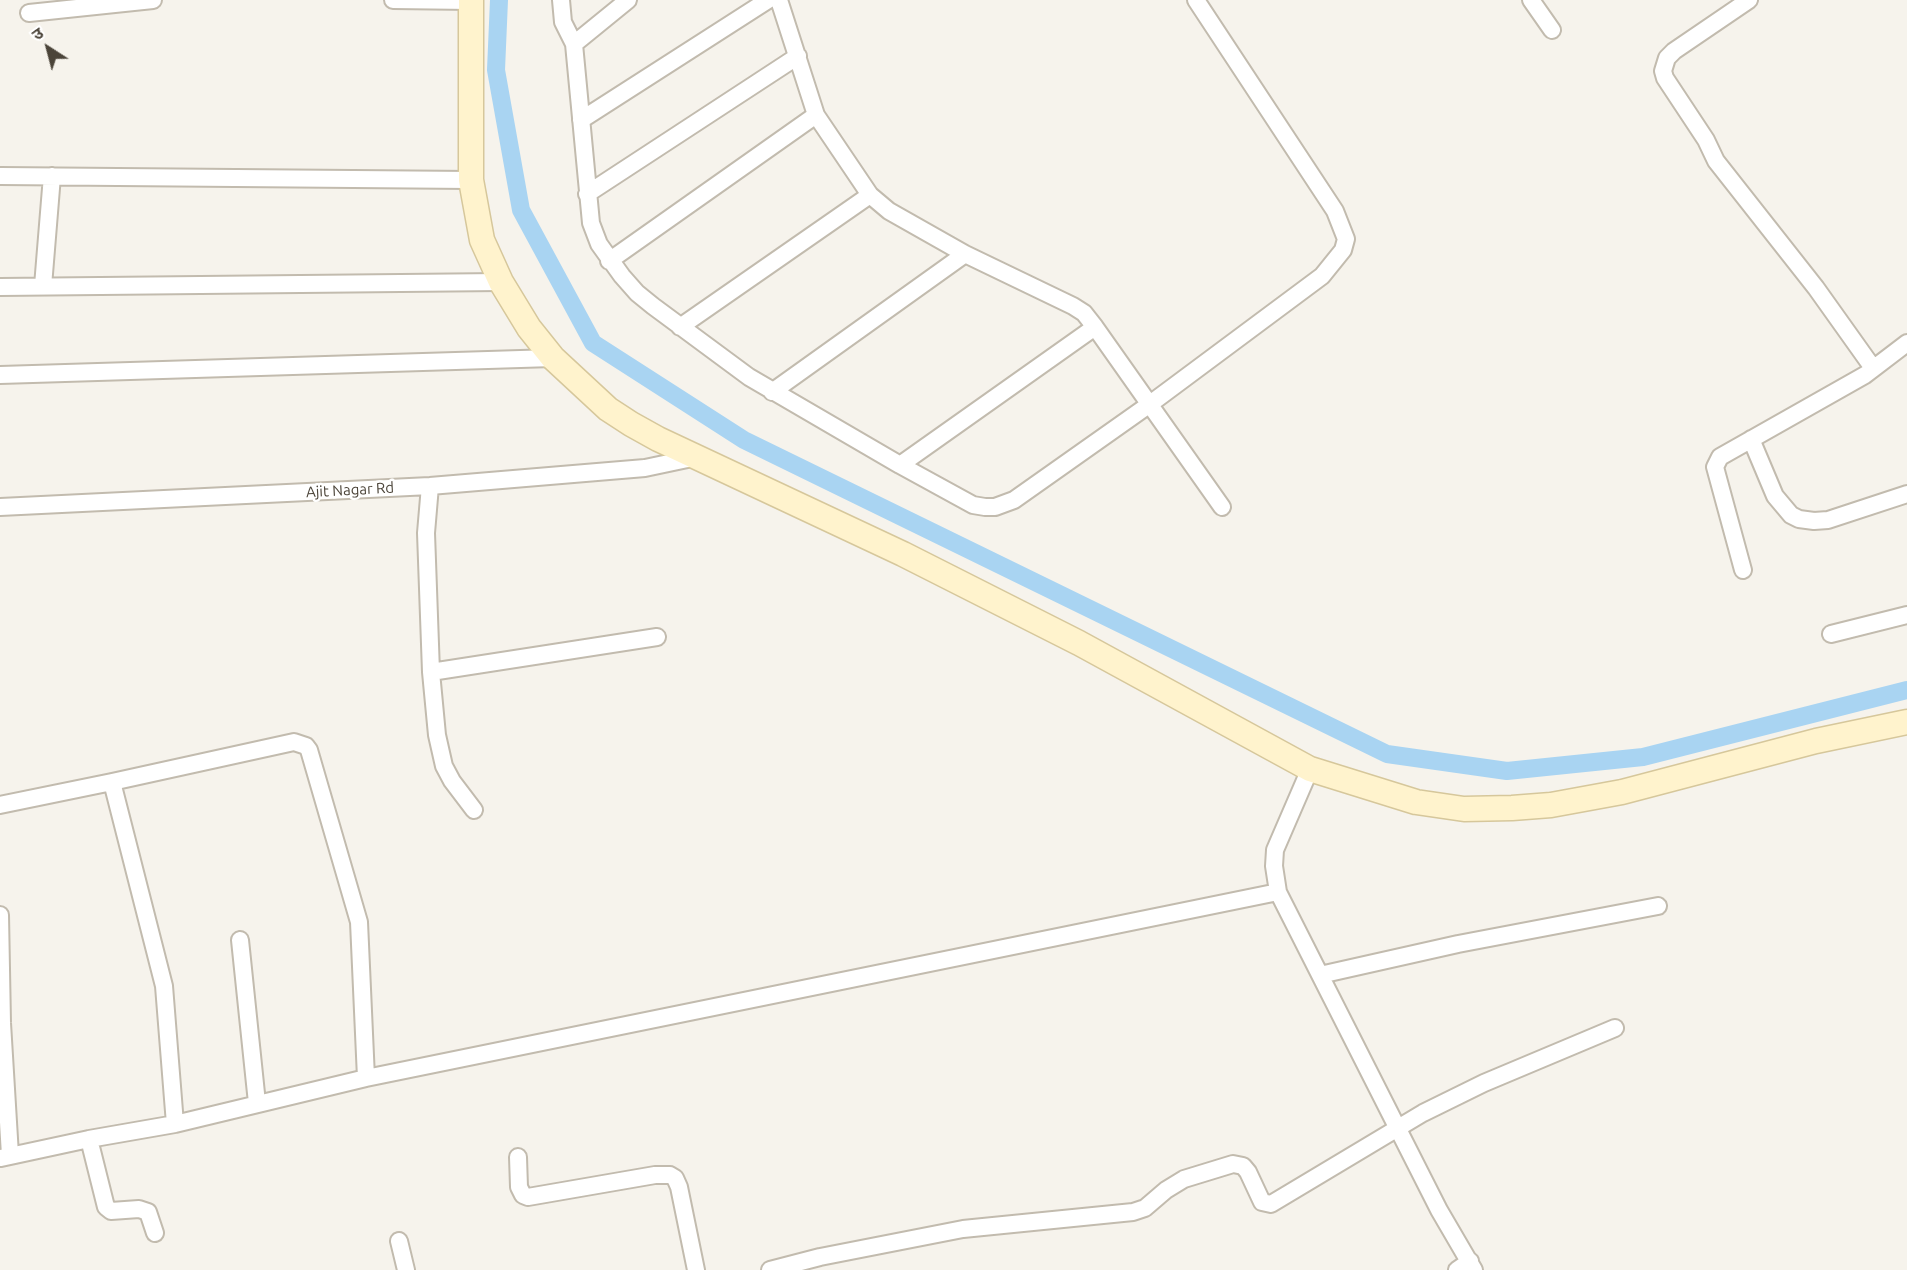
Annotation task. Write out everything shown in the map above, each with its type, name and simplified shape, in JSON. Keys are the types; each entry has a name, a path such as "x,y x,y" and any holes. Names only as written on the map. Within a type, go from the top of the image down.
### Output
{"street":[{"path":"29,13 153,0"},
{"path":"393,0 471,0 471,180 482,240 501,282 529,328 553,357 608,409 658,439 903,554 1079,643 1310,769 1416,802 1464,809 1522,808 1622,792 1816,741 1907,722"},
{"path":"561,0 563,22 574,44 591,223 609,261 637,293 680,327 772,392 973,505 995,507 1014,500 1150,404 1322,276 1343,250 1346,239 1335,211 1197,0"},
{"path":"574,44 627,0"},
{"path":"581,120 768,0"},
{"path":"779,0 816,115 870,195 889,211 965,254 1084,313 1222,507"},
{"path":"1532,0 1552,30"},
{"path":"1749,0 1674,51 1668,58 1663,71 1665,78 1706,140 1716,161 1809,280 1873,368"},
{"path":"587,194 798,56"},
{"path":"609,261 816,115"},
{"path":"0,176 471,180"},
{"path":"43,286 52,176"},
{"path":"680,327 870,195"},
{"path":"772,392 965,254"},
{"path":"0,287 501,282"},
{"path":"900,465 1095,327"},
{"path":"1743,570 1715,467 1720,457 1835,392 1907,343"},
{"path":"0,375 553,357"},
{"path":"1751,439 1775,496 1791,515 1799,519 1828,520 1907,494"},
{"name":"Ajit Nagar Rd","path":"0,507 430,486 645,468 698,456"},
{"path":"430,486 426,533 431,672 437,735 444,766 452,781 474,810"},
{"path":"1831,634 1907,615"},
{"path":"431,672 657,637"},
{"path":"0,805 294,741 306,746 359,922 366,1078"},
{"path":"1310,769 1275,850 1274,866 1278,892 1467,1267"},
{"path":"112,782 164,986 175,1124"},
{"path":"0,915 5,1157 88,1139 175,1124 366,1078 1278,892"},
{"path":"1320,975 1458,944 1658,906"},
{"path":"240,940 257,1104"},
{"path":"770,1270 812,1259 963,1229 1133,1212 1145,1208 1166,1190 1184,1179 1233,1164 1243,1166 1262,1202 1271,1204 1397,1127 1484,1083 1615,1028"},
{"path":"88,1139 106,1207 111,1211 139,1209 148,1212 155,1233"},
{"path":"518,1157 519,1187 523,1195 528,1197 655,1175 670,1175 675,1178 679,1187 696,1270"},
{"path":"399,1240 406,1270"}],"waterway":[{"path":"499,0 496,70 521,210 593,343 744,440 1387,754 1507,771 1643,757 1907,690"}]}
